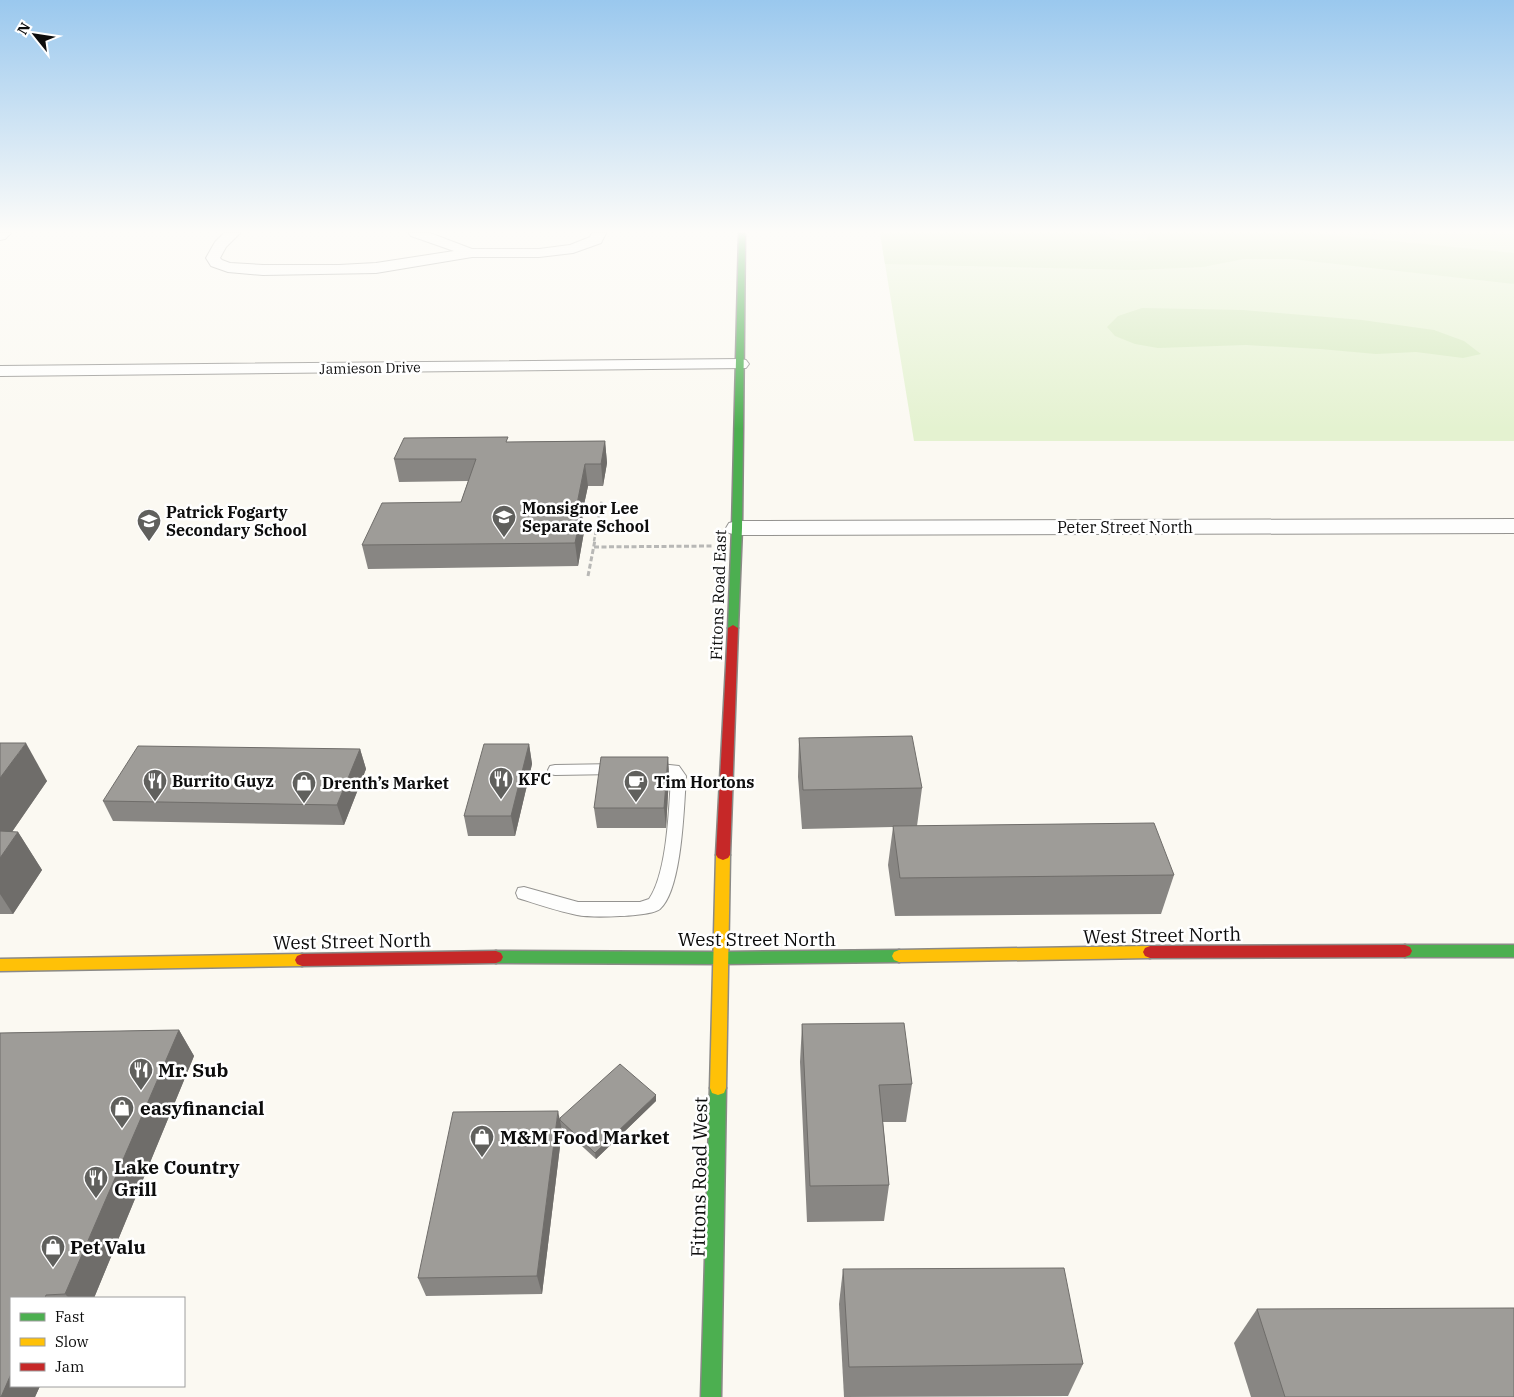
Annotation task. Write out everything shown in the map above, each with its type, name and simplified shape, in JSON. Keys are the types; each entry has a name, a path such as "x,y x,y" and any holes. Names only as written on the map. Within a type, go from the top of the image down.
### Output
{"street":[{"name":"Fittons Road East","path":"721,958 720,921 737,528 741,298"},
{"name":"Jamieson Drive","path":"0,372 740,364"},
{"name":"Peter Street North","path":"737,528 1514,526"},
{"name":"West Street North","path":"0,965 454,957 721,958 1189,952 1514,951"},
{"name":"Fittons Road West","path":"711,1397 721,958"}],"lane":[{"path":"524,893 578,909 649,908 656,903 662,892 671,857 679,776 677,772 664,768 555,770"}],"path":[{"path":"588,576 602,500"},
{"path":"594,547 718,546"}],"green space":[{"path":"891,298 1514,298 1514,441 914,441"},
{"path":"1142,308 1243,310 1362,320 1434,330 1464,341 1481,354 1463,358 1416,352 1376,354 1246,345 1158,348 1135,344 1115,336 1107,327 1118,316"}],"building":[{"path":"508,437 506,442 605,441 601,464 585,464 576,509 582,509 575,543 362,545 382,503 461,502 476,459 394,459 404,438"},
{"path":"912,736 922,788 803,790 799,738"},
{"path":"0,743 26,743 0,778"},
{"path":"484,744 529,744 511,816 464,816"},
{"path":"138,746 360,749 337,805 103,801"},
{"path":"601,757 668,757 664,808 594,808"},
{"path":"1154,823 1174,875 900,878 893,826"},
{"path":"0,831 18,832 0,858"},
{"path":"904,1023 912,1084 879,1085 889,1185 810,1186 802,1024"},
{"path":"179,1030 65,1294 46,1295 45,1297 10,1297 10,1376 1,1397 0,1397 0,1033"},
{"path":"620,1064 656,1095 595,1153 560,1118"},
{"path":"558,1111 537,1276 418,1278 453,1112"},
{"path":"1064,1268 1083,1364 849,1367 843,1269"},
{"path":"1514,1308 1514,1397 1285,1397 1257,1309"}],"traffic: fast":[{"path":"733,628 737,528 741,298"},
{"path":"1405,951 1514,951"},
{"path":"496,957 721,958 899,956"},
{"path":"711,1397 718,1088"}],"traffic: slow":[{"path":"718,1088 723,855"},
{"path":"899,956 1150,952"},
{"path":"0,965 302,960"}],"traffic: jam":[{"path":"723,855 733,628"},
{"path":"1150,952 1405,951"},
{"path":"302,960 496,957"}],"place":[{"name":"Monsignor Lee Separate School","path":"504,538"},
{"name":"Patrick Fogarty Secondary School","path":"149,542"},
{"name":"KFC","path":"501,800"},
{"name":"Burrito Guyz","path":"155,802"},
{"name":"Tim Hortons","path":"636,803"},
{"name":"Drenth’s Market","path":"304,804"},
{"name":"Mr. Sub","path":"141,1091"},
{"name":"easyfinancial","path":"122,1129"},
{"name":"M&M Food Market","path":"482,1158"},
{"name":"Lake Country Grill","path":"96,1199"},
{"name":"Pet Valu","path":"53,1268"}]}
